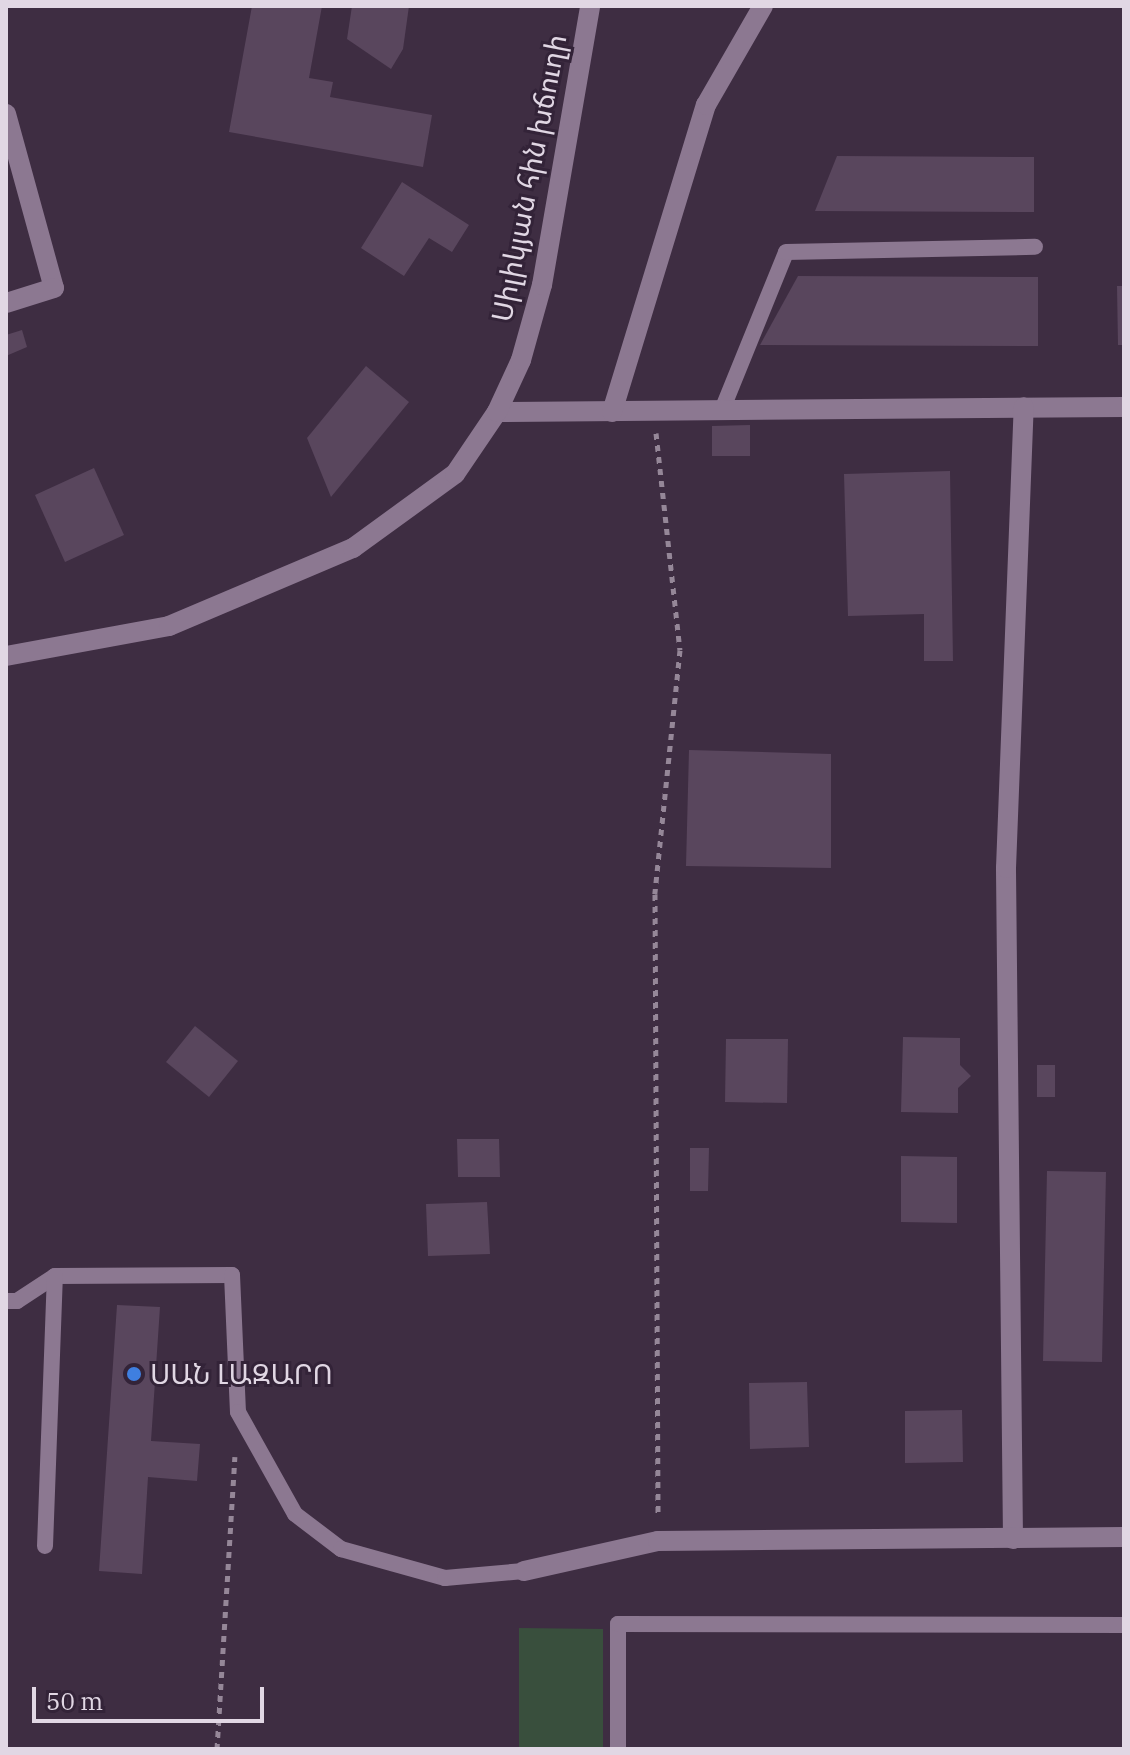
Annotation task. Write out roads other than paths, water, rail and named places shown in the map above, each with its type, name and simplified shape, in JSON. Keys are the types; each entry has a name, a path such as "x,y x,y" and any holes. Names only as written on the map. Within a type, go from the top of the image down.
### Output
{"street":[{"name":"Սիլիկյան հին խճուղի","path":"6,656 169,626 353,548 455,474 497,412 521,360 542,285 590,6"},
{"path":"612,412 706,105 763,6"},
{"path":"6,114 54,288 6,303"},
{"path":"1013,1539 1006,868 1024,407"},
{"path":"497,412 1124,407"},
{"path":"524,1571 658,1541 1124,1537"}],"lane":[{"path":"722,410 786,252 1035,247"},
{"path":"6,1301 17,1301 55,1276 232,1275 238,1412 295,1514 341,1549 445,1578 524,1571"},
{"path":"45,1546 55,1276"},
{"path":"618,1749 618,1624 1124,1625"}],"place":[{"name":"ՍԱՆ ԼԱԶԱՐՈ","path":"134,1374"}]}
